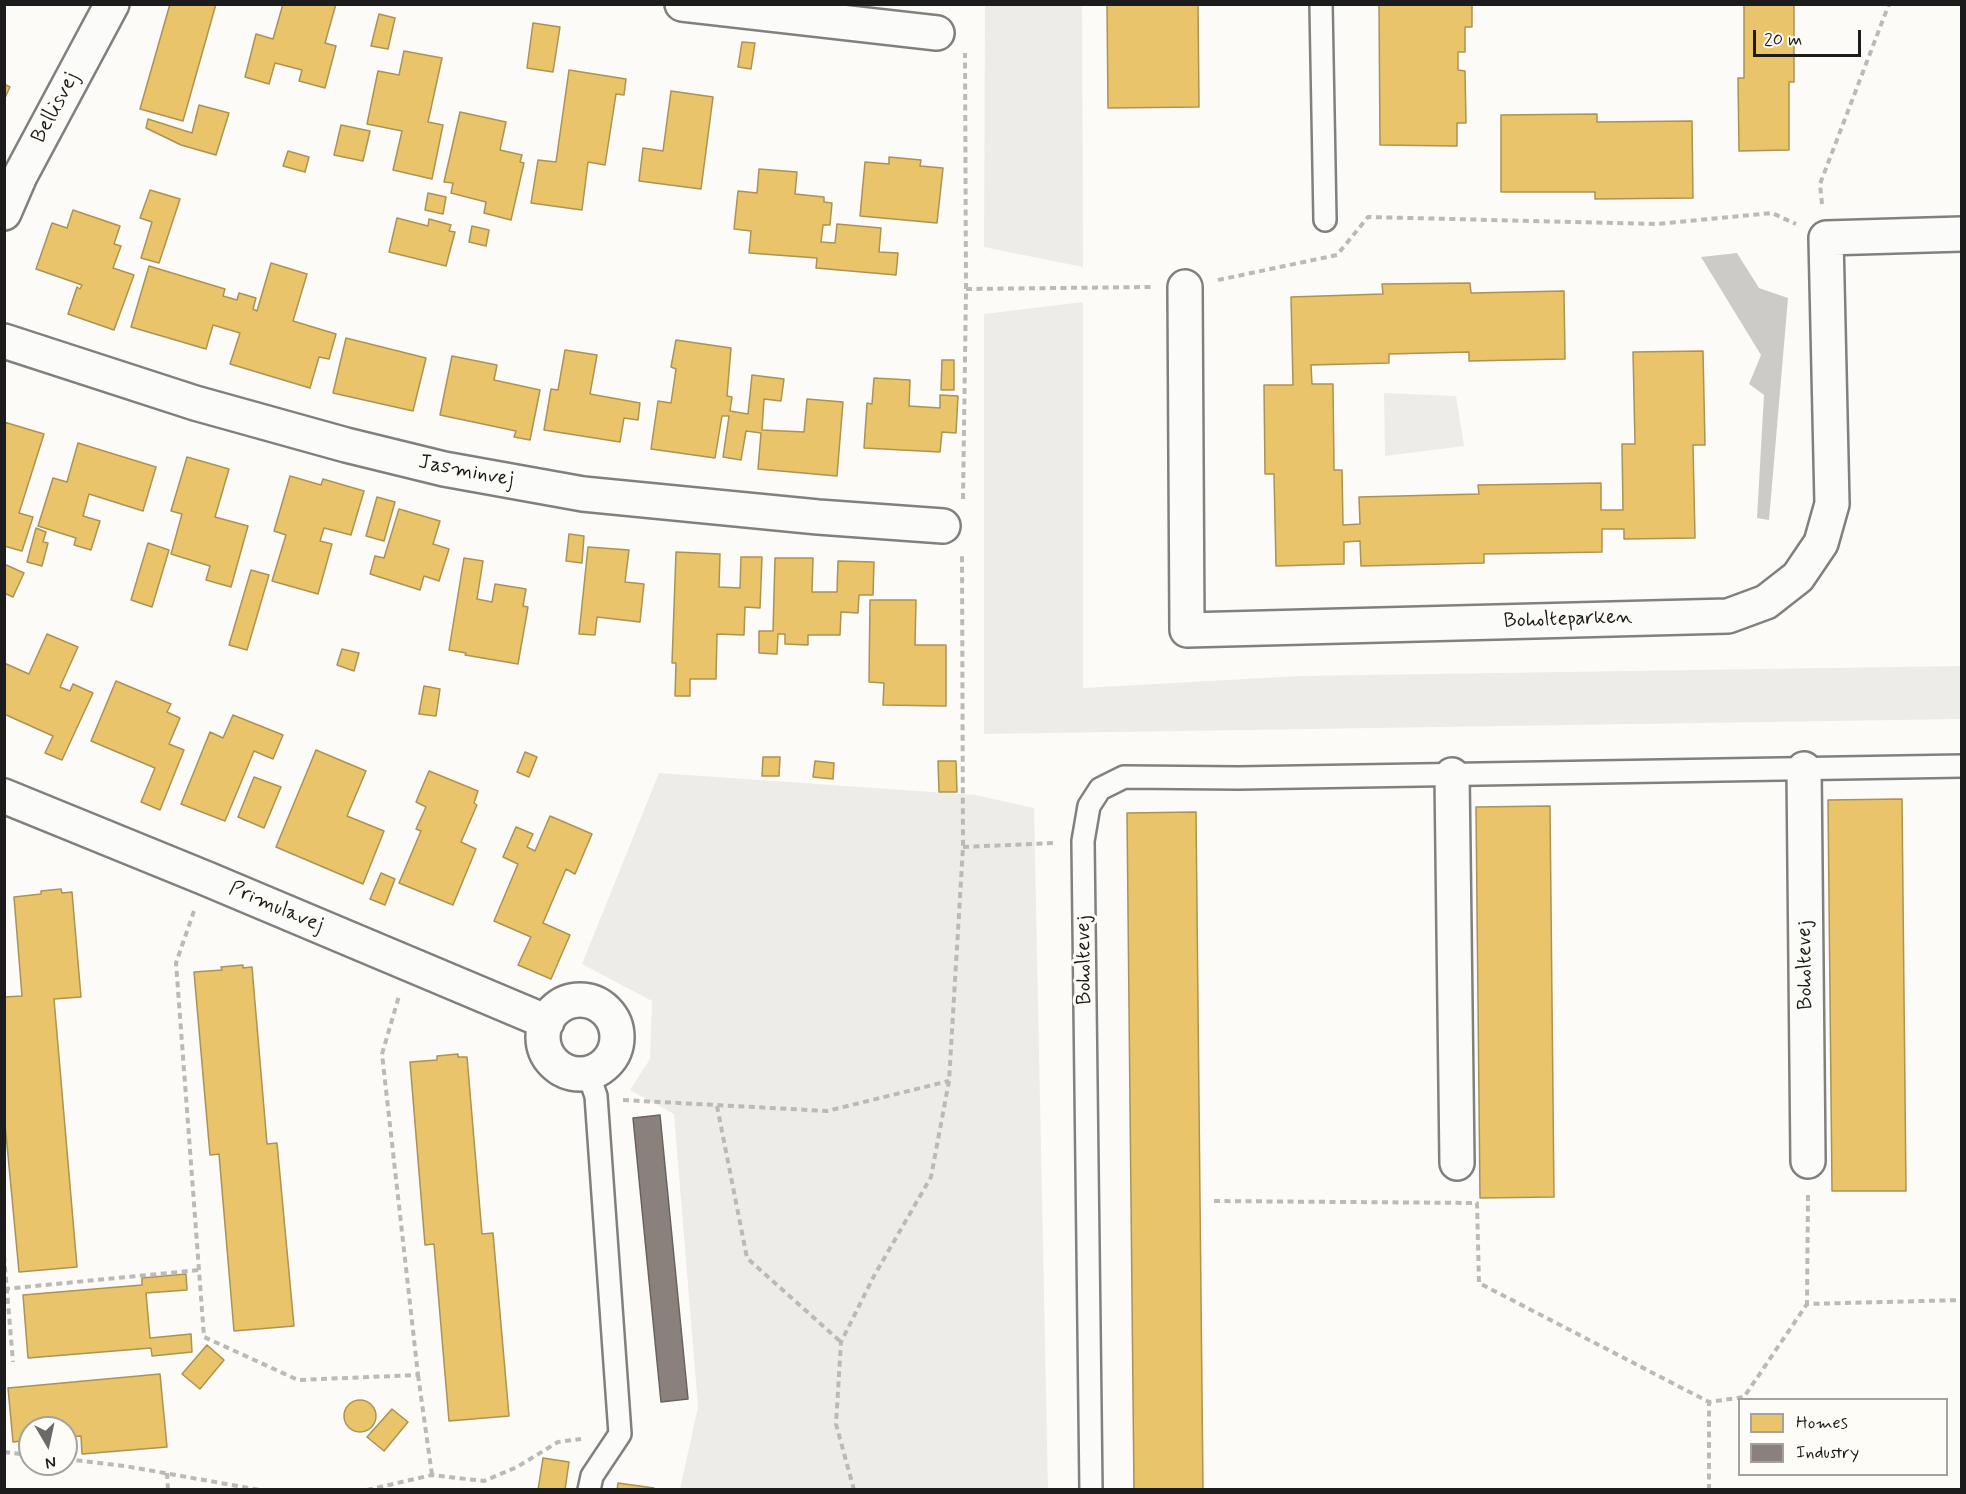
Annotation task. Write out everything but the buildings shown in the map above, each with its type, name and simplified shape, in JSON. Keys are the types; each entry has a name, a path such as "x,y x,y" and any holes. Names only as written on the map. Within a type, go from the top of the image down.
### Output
{"street":[{"name":"Bellisvej","path":"4,213 20,176 112,4"},
{"path":"682,4 951,37"},
{"path":"1826,238 1962,234"},
{"name":"Boholteparken","path":"1185,287 1187,630 1728,616 1766,602 1798,577 1821,543 1832,504 1826,238"},
{"name":"Jasminvej","path":"4,341 195,404 444,469 584,494 818,517 956,527"},
{"name":"Boholtevej","path":"1804,769 1808,1161"},
{"path":"1452,775 1456,1163"},
{"name":"Primulavej","path":"4,796 547,1022"},
{"path":"575,1001 589,1001 608,1012 615,1025 616,1046 592,1085 559,1068 553,1062 544,1043 547,1022 561,1006 575,1001"}],"lane":[{"path":"1321,4 1325,220"},
{"name":"Boholtevej","path":"1091,1490 1083,841 1089,806 1100,789 1124,777 1239,778 1962,766"},
{"path":"589,1490 591,1476 620,1434 592,1085"}],"path":[{"path":"1826,238 1820,184 1889,4"},
{"path":"854,1490 836,1424 841,1342 874,1276 931,1178 950,1081 963,848 956,527 966,289 951,37"},
{"path":"966,289 1185,287 1336,255 1368,217 1657,224 1772,213 1826,238"},
{"path":"963,848 1083,841"},
{"path":"205,878 176,963 204,1338 298,1380 418,1375"},
{"path":"408,964 382,1054 418,1375 432,1475"},
{"path":"592,1085 717,1106 826,1111 950,1081"},
{"path":"717,1106 747,1258 841,1342"},
{"path":"1214,1201 1477,1203 1479,1283 1709,1402 1744,1397 1806,1304 1808,1161"},
{"path":"4,1256 13,1362"},
{"path":"6,1289 199,1270"},
{"path":"1806,1304 1962,1300"},
{"path":"1709,1402 1709,1490"},
{"path":"367,1490 432,1475 484,1481 517,1467 558,1442 620,1434"},
{"path":"78,1461 167,1473 260,1490"},
{"path":"167,1473 168,1490"}],"shaded area":[{"path":"985,5 1082,5 1083,267 984,247"},
{"path":"1737,253 1759,288 1788,298 1769,520 1757,518 1764,395 1749,384 1761,355 1701,257"},
{"path":"1083,302 1083,688 1299,676 1961,666 1961,719 984,734 984,314"},
{"path":"1384,393 1456,396 1464,446 1385,456"},
{"path":"659,773 975,795 1034,808 1048,1489 680,1489 698,1407 674,1114 630,1090 650,1059 652,1001 582,964"}]}
